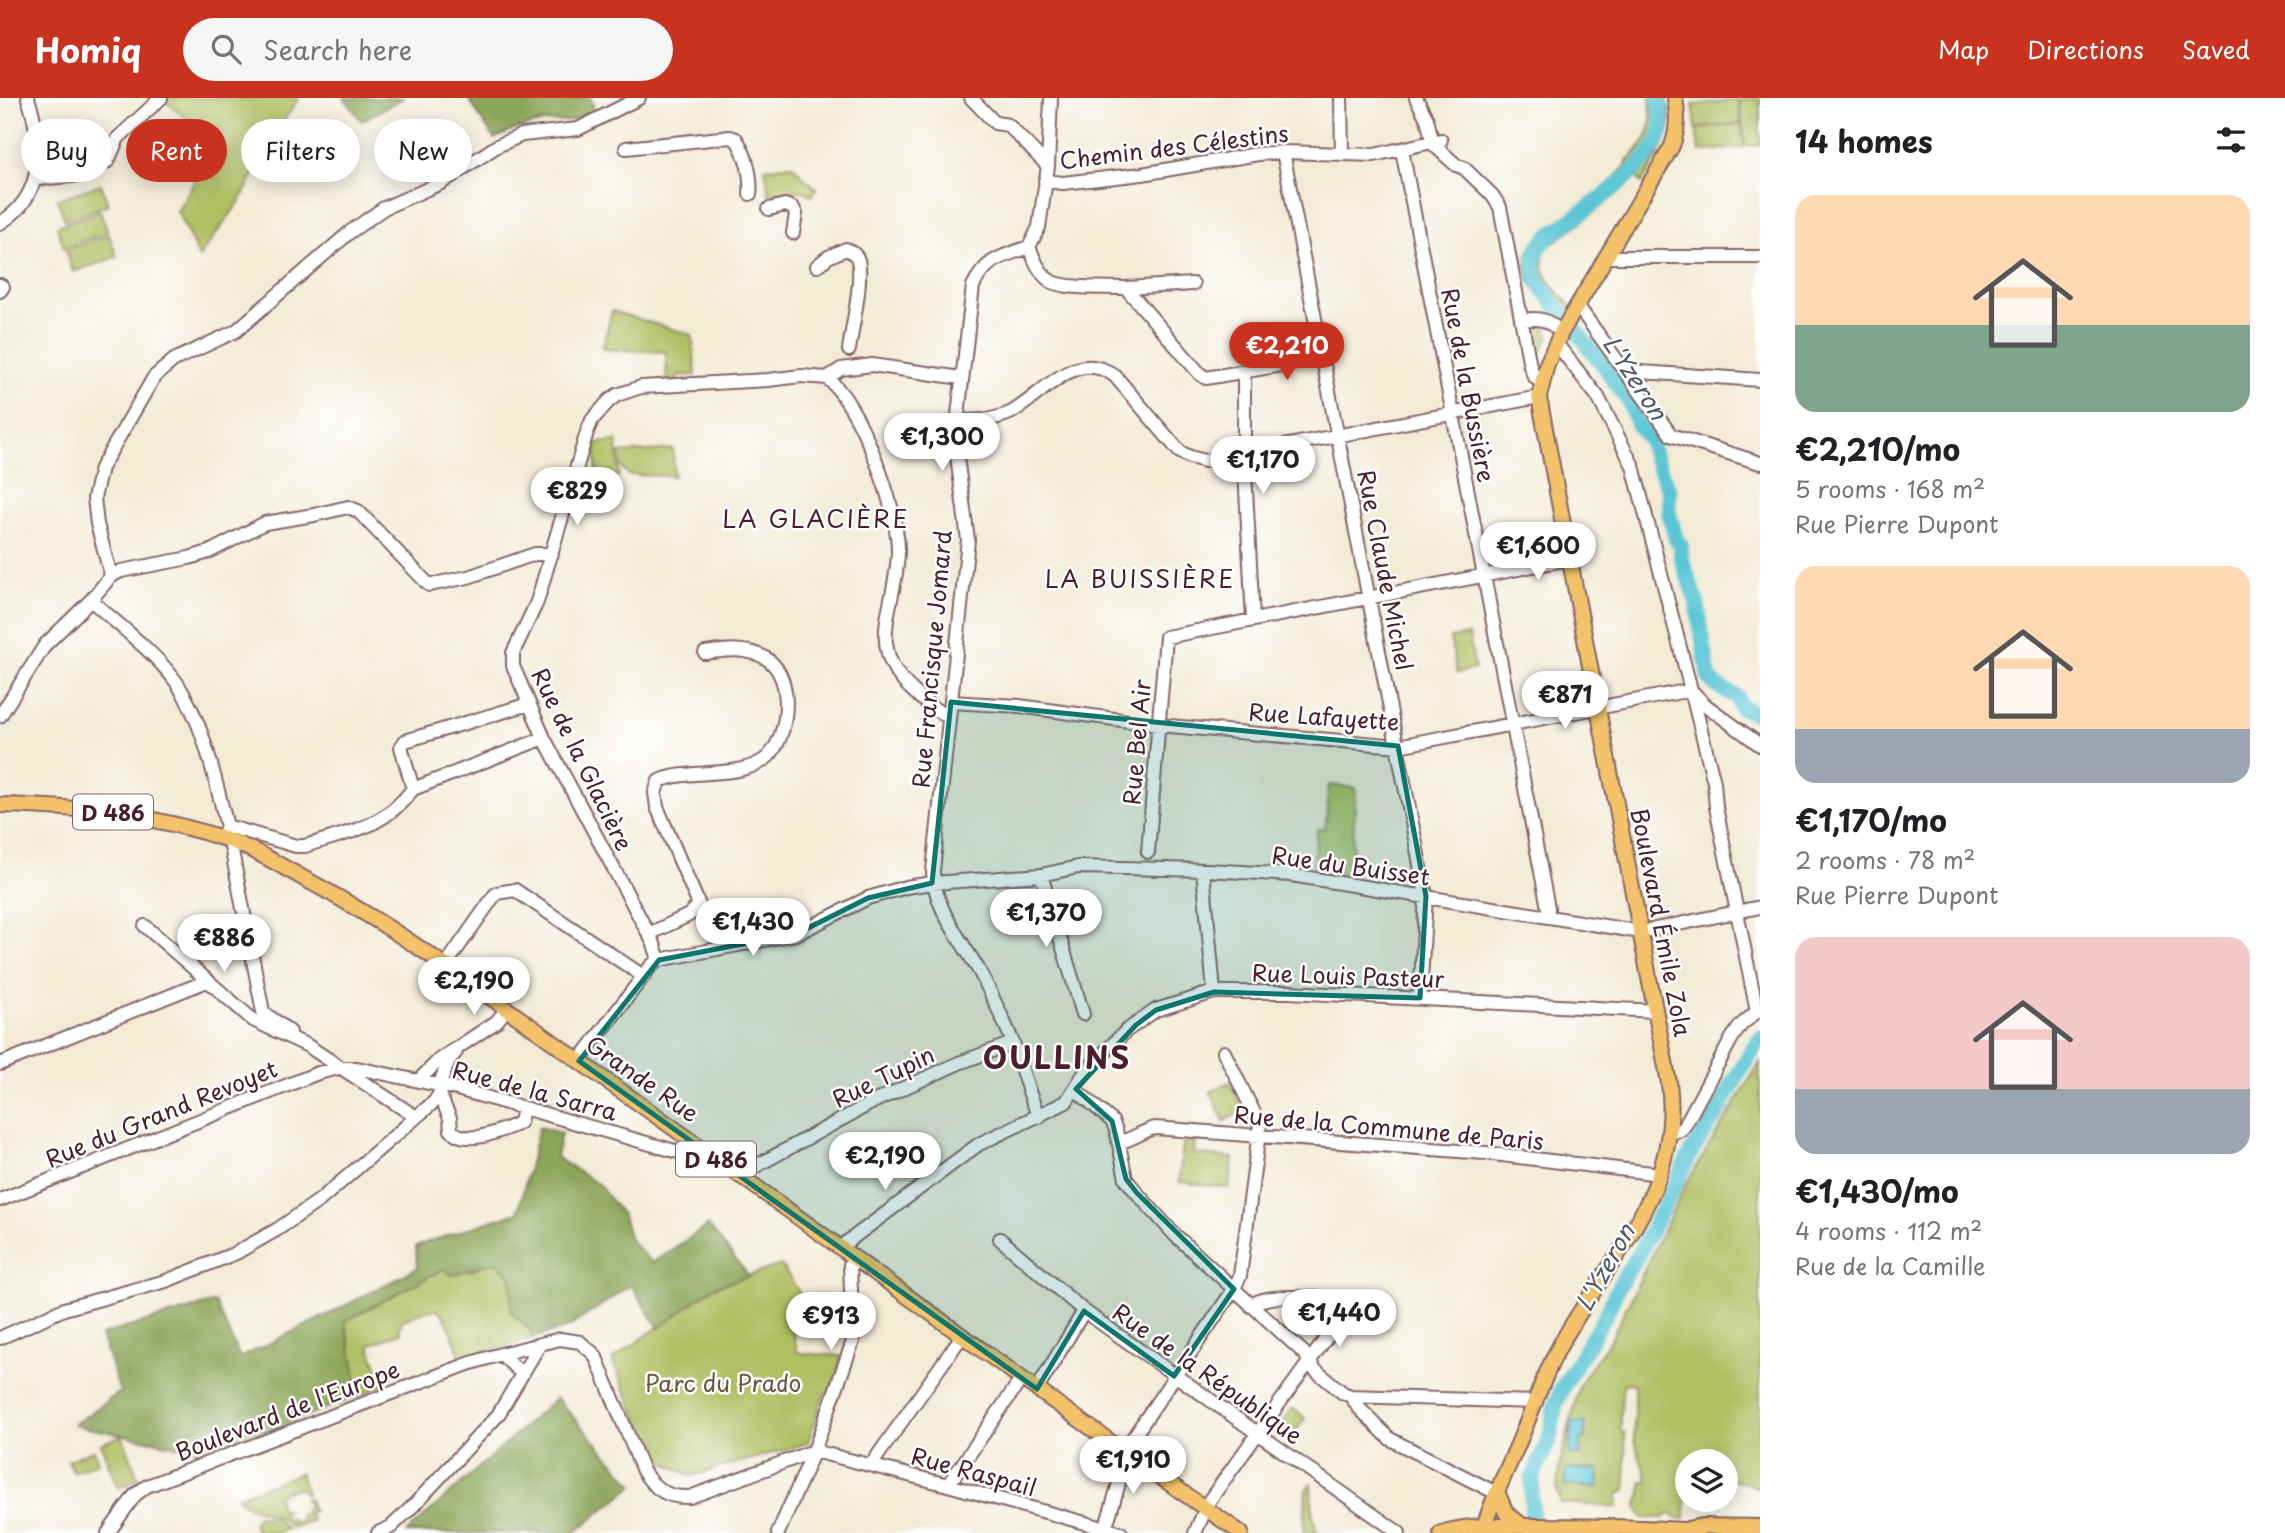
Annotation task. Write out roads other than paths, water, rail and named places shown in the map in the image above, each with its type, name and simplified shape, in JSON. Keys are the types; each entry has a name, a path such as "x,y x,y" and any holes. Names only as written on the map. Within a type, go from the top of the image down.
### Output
{"main road":[{"name":"Boulevard Émile Zola","path":"1483,1529 1557,1352 1651,1199 1671,1132 1672,1107 1656,1011 1569,559 1540,390 1547,364 1560,335 1672,146 1678,118 1675,98"},
{"name":"Grande Rue","path":"0,805 107,811 153,818 226,835 358,906 1241,1533"},
{"path":"1498,1494 1506,1520"},
{"path":"1441,1533 1459,1528 1483,1529 1506,1520 1523,1526 1571,1529 1690,1532 1702,1526 1760,1527"}],"street":[{"path":"112,152 118,138 161,98"},
{"path":"111,576 97,524 94,498 101,468 154,377 174,360 236,331 350,232 384,208 441,183 497,146 522,135 578,129 639,98"},
{"path":"971,98 995,122 1008,125 1048,166"},
{"path":"1051,98 1048,166 1039,227 1028,247 1039,269 1051,282 1068,285 1126,288 1193,284"},
{"path":"1341,98 1342,154"},
{"path":"956,421 980,421 1004,415 1065,373 1089,366 1104,369 1115,376 1171,443 1189,457 1205,461 1453,413 1540,390 1531,371 1502,211 1492,195 1464,168 1456,165 1437,142 1417,98"},
{"path":"31,99 34,119"},
{"path":"626,148 730,137 737,139 751,184 750,194"},
{"name":"Chemin des Célestins","path":"1045,181 1062,183 1118,177 1283,152 1374,155 1437,142"},
{"name":"Rue de la Bussière","path":"1402,150 1547,916"},
{"name":"Rue Claude Michel","path":"1283,152 1426,896 1420,998"},
{"path":"0,223 27,199 35,182"},
{"path":"769,209 785,205 793,208 796,214 793,233"},
{"name":"Rue Francisque Jomard","path":"933,883 968,540 956,448 956,421 973,286 981,271 992,260 1028,247"},
{"path":"817,267 846,249 858,259 849,350"},
{"path":"1607,257 1760,257"},
{"path":"0,285 3,287 0,291"},
{"path":"1126,288 1206,378 1323,358"},
{"path":"1576,308 1626,371 1671,435 1760,463"},
{"path":"1523,320 1548,320 1560,335 1598,397 1633,467 1691,690 1700,706 1707,762 1714,782 1716,807 1736,912 1758,1010 1741,1025 1732,1038 1685,1125 1671,1132"},
{"path":"1528,349 1534,360 1547,364"},
{"name":"Rue de la Glacière","path":"659,960 648,933 544,738 513,666 513,653 537,602 587,432 597,414 617,395 640,387 816,375 827,378 841,369 872,365 961,378"},
{"path":"1626,371 1760,380"},
{"path":"1244,373 1244,453 1253,619 1569,559"},
{"path":"827,378 841,393 869,443 894,517 898,548 895,580 885,628 888,657 893,670 903,681 928,705 948,717"},
{"path":"0,716 45,645 91,600 111,576 121,571 208,552 264,523 348,507 358,511 429,585 468,577 535,554 552,554"},
{"name":"Rue de la Sarra","path":"91,600 158,662 176,683 205,742 263,1012 288,1029 293,1038 416,1117"},
{"name":"Rue Bel Air","path":"1148,852 1166,637 1253,619"},
{"path":"648,933 696,910 699,905 657,807 657,786 665,779 748,767 764,760 775,749 784,723 786,684 769,660 751,652 732,649 705,653"},
{"name":"Rue Lafayette","path":"951,702 1019,706 1158,725 1398,746 1691,690"},
{"path":"414,789 401,747 405,741 529,704"},
{"path":"1700,706 1760,745"},
{"path":"226,835 305,846 375,824 401,805 414,789 544,738"},
{"name":"Rue du Buisset","path":"659,960 796,934 868,898 906,887 1041,875 1078,867 1291,875 1641,932 1760,907"},
{"path":"1203,870 1214,992"},
{"path":"1041,875 1083,1014"},
{"path":"933,883 938,902 984,980 1013,1043 1023,1078 1039,1117"},
{"path":"445,966 494,896 515,890 643,976"},
{"path":"145,926 254,1020 293,1038"},
{"path":"579,1061 643,976 659,960"},
{"path":"0,1064 207,981"},
{"name":"Rue Louis Pasteur","path":"839,1248 979,1144 1066,1102 1084,1074 1156,1010 1214,992 1289,992 1656,1011"},
{"path":"418,1081 439,1060 496,1022 506,1010"},
{"name":"Rue Tupin","path":"738,1176 875,1101 959,1063 1013,1043"},
{"path":"0,1338 64,1309 166,1282 236,1253 278,1229 320,1200 416,1117 441,1090 449,1060 460,1046"},
{"path":"1105,1531 1133,1437 1234,1289 1240,1276 1260,1125 1224,1052"},
{"name":"Rue de la Sarra","path":"339,1068 356,1068 418,1081 441,1090 457,1089 710,1161 719,1161"},
{"name":"Rue du Grand Revoyet","path":"0,1200 318,1073 339,1068"},
{"path":"441,1090 451,1130 462,1137 478,1136 515,1125 520,1122 523,1108"},
{"path":"1076,1090 1112,1121 1126,1179 1174,1234 1311,1361 1320,1365 1347,1388 1358,1407 1390,1439 1498,1494"},
{"name":"Rue de la Commune de Paris","path":"1118,1142 1128,1141 1145,1130 1155,1128 1485,1153 1660,1174"},
{"name":"Rue de la République","path":"1000,1239 1084,1311 1399,1533"},
{"path":"778,1533 795,1500 853,1340 852,1257"},
{"path":"1195,1533 1205,1508 1311,1361 1340,1318 1343,1308 1342,1300 1338,1299 1268,1297 1255,1301 1251,1306"},
{"path":"1037,1389 1084,1311"},
{"path":"871,1465 962,1336"},
{"name":"Boulevard de l'Europe","path":"108,1533 135,1495 147,1486 468,1364 560,1339 580,1342 591,1350 600,1364 643,1471 652,1483 668,1496 690,1497 814,1451"},
{"path":"378,1533 391,1527 413,1506 498,1415 540,1344"},
{"path":"501,1354 522,1374"},
{"path":"948,1485 1022,1378"},
{"path":"1349,1394 1536,1402"},
{"name":"Rue Raspail","path":"814,1451 948,1485 1105,1531 1121,1533"},
{"path":"786,1462 798,1464 805,1472"}],"water":[{"path":"1571,1422 1585,1423 1585,1439 1581,1439 1580,1455 1569,1455"},
{"path":"1566,1469 1599,1470 1598,1487 1566,1486"}],"waterway":[{"name":"L'Yzeron","path":"1659,98 1661,130 1652,150 1619,184 1554,232 1536,253 1534,268 1542,288 1604,366 1629,402 1638,424 1650,441 1669,490 1669,513 1697,603 1709,678 1717,686 1737,697 1740,707 1760,715"},
{"name":"L'Yzeron","path":"1532,1533 1532,1479 1550,1437 1555,1406 1563,1386 1608,1311 1618,1287 1642,1248 1691,1153 1760,1038"}],"district":[{"name":"LA GLACIÈRE","path":"816,518"},
{"name":"LA BUISSIÈRE","path":"1140,578"},
{"name":"OULLINS","path":"1057,1056"}],"park label":[{"name":"Parc du Prado","path":"723,1382"}]}
